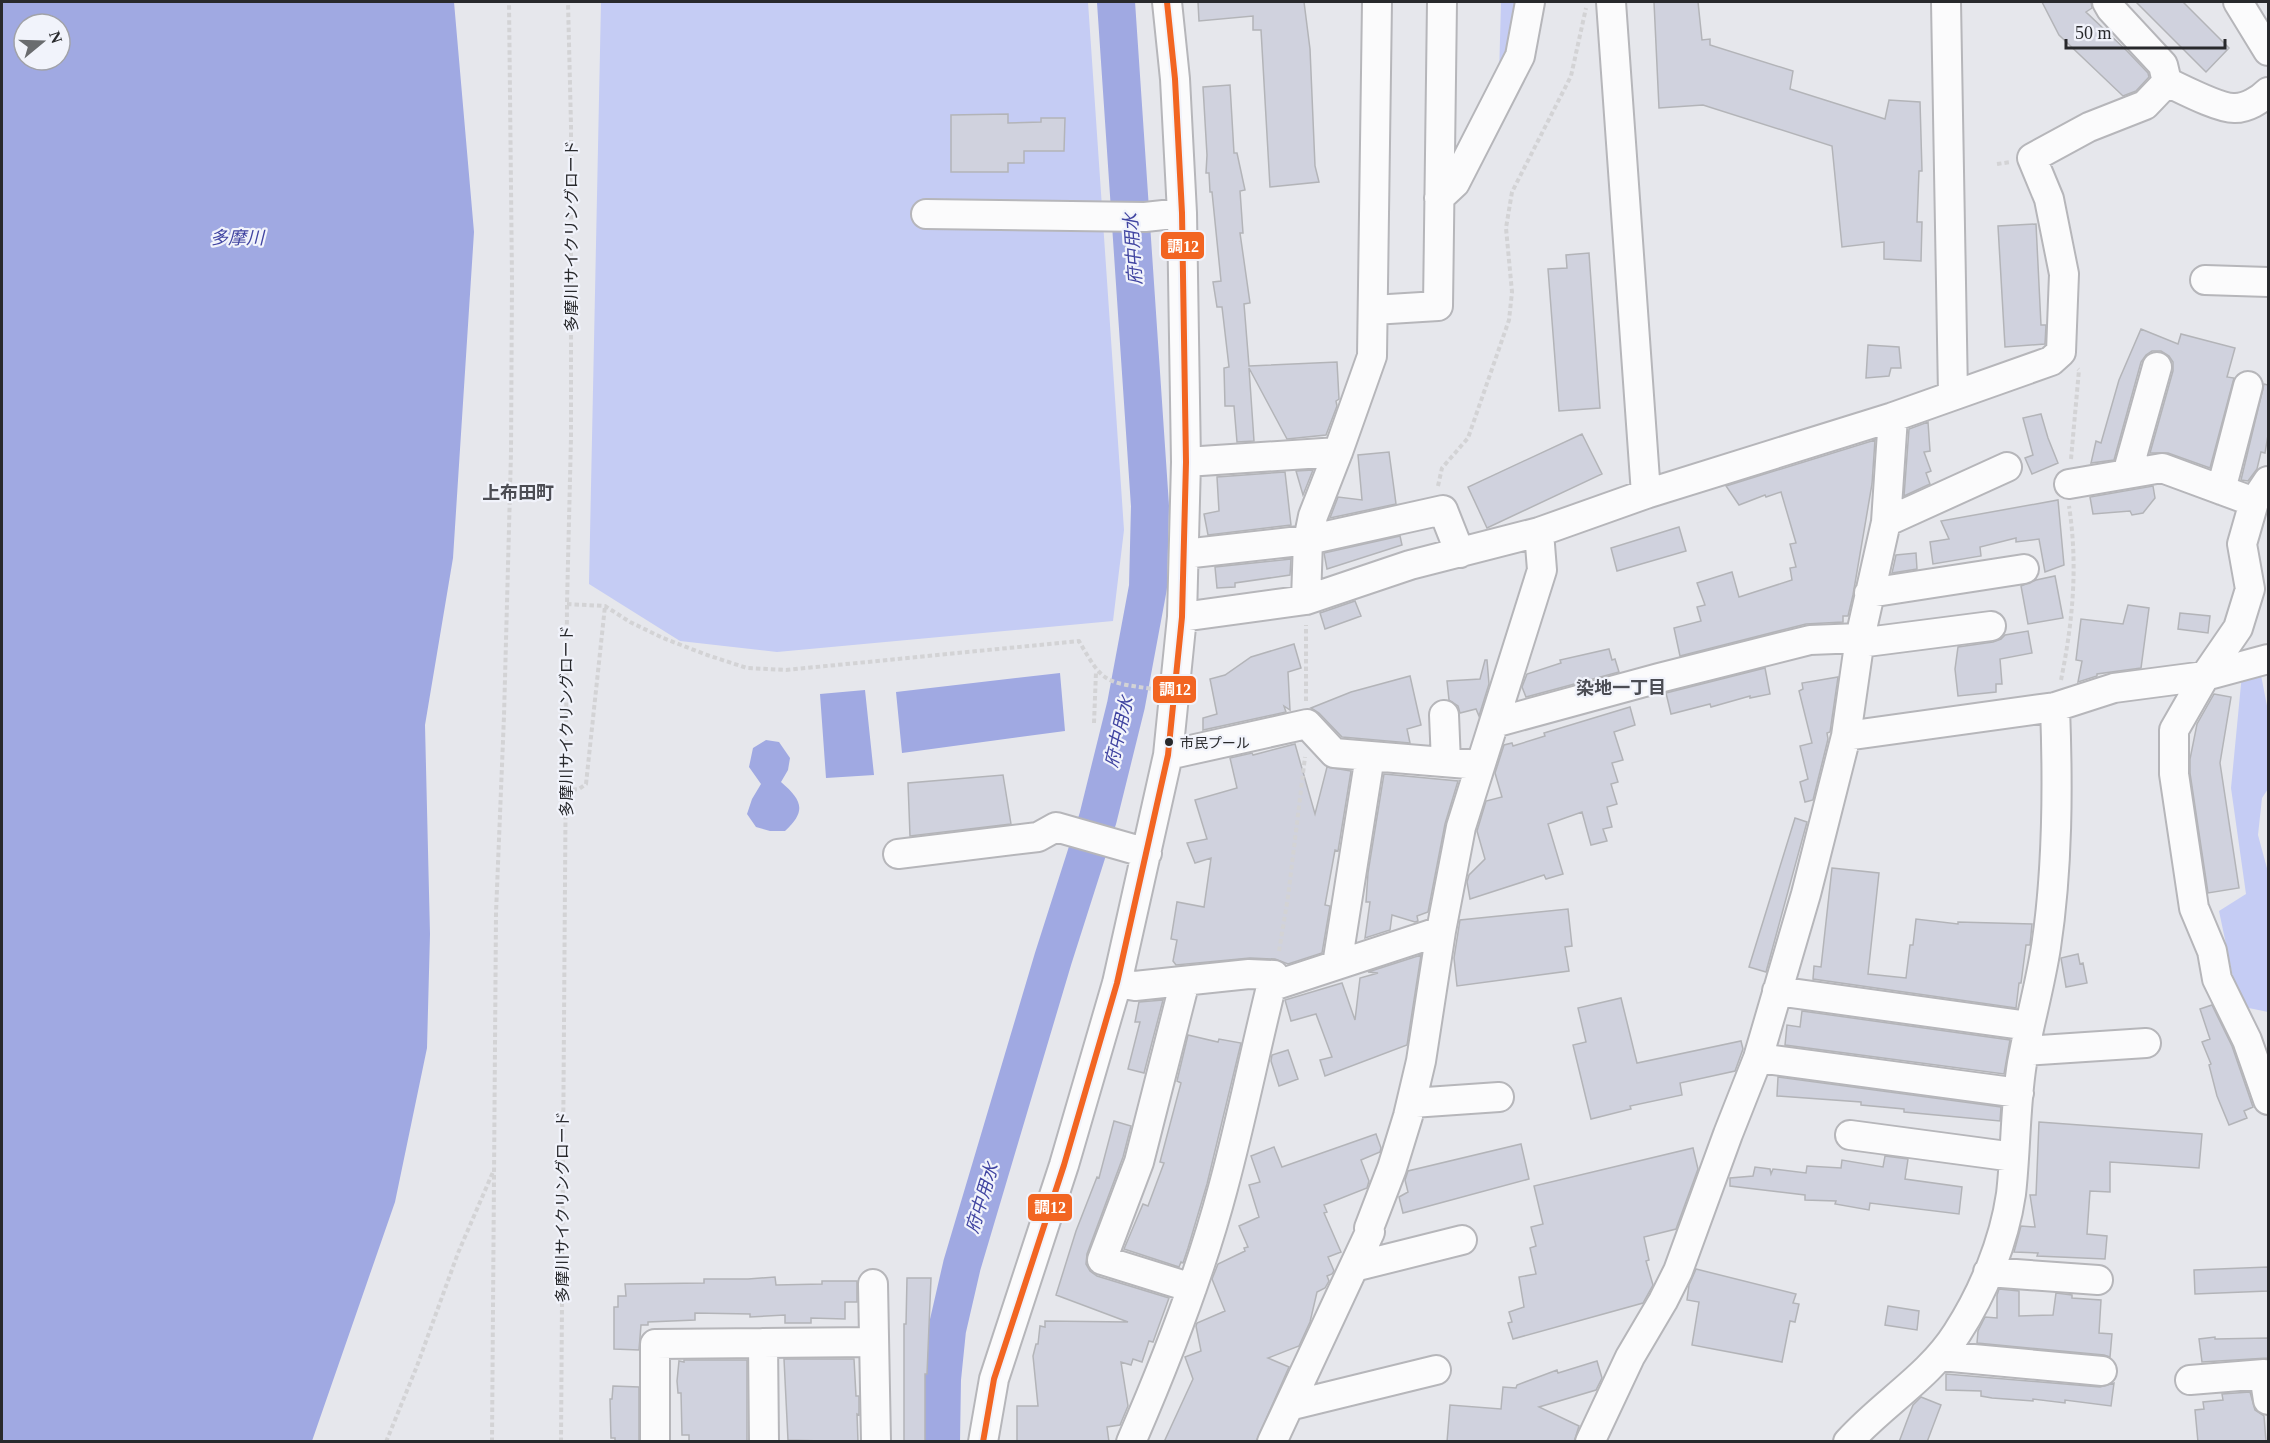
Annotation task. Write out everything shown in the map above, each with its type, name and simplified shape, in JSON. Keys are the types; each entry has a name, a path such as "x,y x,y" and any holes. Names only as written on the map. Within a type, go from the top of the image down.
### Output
{"street":[{"path":"983,1442 994,1379 1064,1165 1118,982 1168,755 1182,617 1186,462 1182,213 1176,79 1167,2"},
{"path":"1306,600 1308,540 1312,516 1338,452 1371,356 1377,2"},
{"path":"1372,310 1438,306 1442,2"},
{"path":"1439,198 1455,183 1520,56 1530,2"},
{"path":"1611,2 1646,494"},
{"path":"1946,2 1953,395"},
{"path":"2107,2 2163,65 2167,82"},
{"path":"2238,2 2268,51"},
{"path":"2167,82 2217,104 2235,108 2260,100 2268,92"},
{"path":"1182,617 1306,600 1370,577 1539,532 1646,494 1893,417 2051,361 2061,352 2064,274 2049,199 2032,158 2089,127 2145,105 2167,82"},
{"path":"926,214 1145,217 1182,213"},
{"path":"2205,280 2268,282"},
{"path":"2127,474 2157,367"},
{"path":"2222,490 2248,386"},
{"path":"1590,1442 1630,1357 1678,1271 1758,1058 1819,845 1846,736 1860,641 1886,522 1893,417"},
{"path":"1186,462 1338,452"},
{"path":"1886,522 2007,467"},
{"path":"2069,484 2162,468 2222,490 2261,492 2242,544 2250,589 2238,628 2205,676 2174,730 2174,774 2194,908 2212,951 2217,980 2247,1040 2268,1100"},
{"path":"1184,554 1308,540 1443,510 1460,554"},
{"path":"1272,1442 1370,1232 1369,1228 1392,1168 1412,1103 1425,1042 1441,931 1461,827 1542,570 1539,532"},
{"path":"1869,593 2024,569"},
{"path":"1494,723 1810,640 1860,641 1992,626"},
{"path":"1846,736 2055,707 2114,688 2205,676 2268,659"},
{"path":"1848,1442 1861,1427 1917,1380 1941,1356 1966,1317 1988,1272 2005,1222 2010,1195 2019,1093 2027,1039 2046,948 2054,871 2055,707"},
{"path":"1444,715 1446,762"},
{"path":"1168,755 1307,723 1334,753 1480,765"},
{"path":"1337,965 1370,756"},
{"path":"898,854 1038,837 1056,827 1147,853"},
{"path":"1118,982 1135,986 1250,974 1272,981 1337,965 1441,931"},
{"path":"1185,981 1139,1162 1102,1260 1192,1288"},
{"path":"1131,1442 1168,1357 1223,1188 1272,981"},
{"path":"1777,992 2027,1039 2146,1043"},
{"path":"1758,1058 2019,1093"},
{"path":"1412,1103 1499,1097"},
{"path":"1850,1135 2014,1157"},
{"path":"1354,1267 1462,1240"},
{"path":"1988,1272 2098,1280"},
{"path":"873,1284 876,1442"},
{"path":"655,1442 656,1344 874,1342"},
{"path":"763,1343 764,1442"},
{"path":"1941,1356 2102,1371"},
{"path":"1288,1406 1436,1370"},
{"path":"2190,1380 2264,1374 2268,1400"}],"path":[{"path":"492,1442 496,914 506,682 511,430 509,2"},
{"name":"多摩川サイクリングロード","path":"561,1442 565,790 571,437 571,126 567,2"},
{"path":"1433,512 1442,468 1468,438 1509,320 1512,292 1506,228 1512,192 1571,76 1587,2"},
{"path":"2055,707 2071,632 2075,585 2072,524 2068,498 2079,370 2061,352"},
{"path":"1272,981 1288,897 1304,774 1307,723 1306,600"},
{"path":"567,604 605,606 630,622 663,638 747,668 786,670 1079,641 1096,671 1108,681 1146,688"},
{"path":"565,790 579,789 586,783 605,606"},
{"path":"1094,723 1096,671"},
{"path":"386,1442 417,1366 458,1253 495,1168"}],"shaded area":[{"path":"601,2 1088,2 1124,530 1113,621 777,652 680,641 589,584"},
{"path":"1501,2 1521,2 1499,76"},
{"path":"2260,670 2268,711 2268,789 2262,798 2258,835 2268,872 2268,1012 2239,1006 2219,911 2246,894 2231,788 2242,674"}],"water":[{"name":"多摩川","path":"2,2 454,2 474,232 453,558 425,725 430,934 427,1048 395,1202 312,1441 2,1441"},
{"path":"1060,673 1065,731 902,753 896,692"},
{"path":"865,690 874,775 826,778 820,694"},
{"path":"766,740 779,742 790,758 788,770 781,782 794,794 799,811 797,817 785,831 770,831 756,827 747,814 752,799 761,784 749,767 753,748"}],"building":[{"path":"1198,2 1304,2 1310,49 1315,166 1319,182 1270,187 1261,30 1253,30 1253,16 1199,21"},
{"path":"1654,2 1698,2 1702,40 1710,39 1710,45 1793,71 1790,89 1885,119 1889,100 1920,102 1922,171 1919,171 1917,222 1922,222 1921,261 1884,259 1884,242 1842,247 1832,146 1703,105 1659,108"},
{"path":"2042,2 2091,2 2092,8 2086,12 2127,51 2148,73 2149,77 2136,91 2123,96 2059,35"},
{"path":"2136,2 2183,2 2229,48 2206,72"},
{"path":"1230,85 1234,153 1237,153 1245,190 1240,191 1243,233 1240,233 1250,303 1244,304 1249,366 1337,362 1339,399 1336,401 1337,406 1326,435 1287,439 1249,368 1254,441 1237,442 1234,406 1225,406 1224,368 1229,367 1222,307 1217,307 1213,282 1221,281 1212,192 1210,192 1209,173 1206,173 1203,87"},
{"path":"1008,114 1008,123 1041,122 1041,118 1065,118 1064,151 1024,151 1024,163 1008,163 1008,172 951,172 951,115"},
{"path":"2036,224 2041,325 2046,325 2045,344 2005,347 1998,226"},
{"path":"1589,253 1600,408 1559,411 1548,269 1567,268 1566,255"},
{"path":"2141,329 2178,344 2181,334 2235,348 2227,377 2234,378 2210,468 2168,453 2150,453 2173,371 2173,362 2161,351 2152,351 2141,362 2114,460 2091,463 2096,441 2101,443 2119,380"},
{"path":"1868,345 1899,347 1901,368 1891,368 1889,376 1866,378"},
{"path":"2264,384 2268,385 2268,435 2265,453 2261,452 2257,469 2248,481 2241,480"},
{"path":"2041,414 2058,463 2032,474 2025,458 2033,455 2023,418"},
{"path":"1928,422 1930,451 1924,452 1931,471 1926,473 1930,484 1904,496 1909,429"},
{"path":"1582,434 1602,474 1487,528 1468,487"},
{"path":"1875,440 1872,484 1853,595 1848,616 1843,616 1843,622 1806,624 1680,656 1674,628 1701,621 1697,607 1705,605 1697,583 1732,572 1739,597 1792,580 1790,568 1796,567 1790,544 1796,543 1781,492 1766,497 1765,495 1739,505 1726,486"},
{"path":"1389,452 1396,504 1330,518 1338,497 1362,500 1358,455"},
{"path":"1313,470 1303,495 1296,471"},
{"path":"1285,472 1291,525 1208,535 1204,514 1219,511 1217,477"},
{"path":"2153,486 2155,498 2143,513 2132,515 2130,511 2093,514 2090,497"},
{"path":"2058,500 2064,565 2045,572 2039,539 2016,542 2016,538 1980,547 1981,556 1933,564 1930,542 1949,539 1941,521"},
{"path":"1679,527 1686,551 1617,571 1611,548"},
{"path":"1400,536 1402,545 1327,569 1324,553"},
{"path":"1916,553 1917,569 1892,573 1896,555"},
{"path":"1291,559 1290,575 1235,583 1235,587 1217,588 1215,567"},
{"path":"2055,576 2063,618 2028,624 2021,586"},
{"path":"1355,601 1361,616 1325,629 1320,613"},
{"path":"2128,605 2149,608 2141,668 2097,674 2097,676 2078,682 2082,661 2076,660 2081,619 2123,624"},
{"path":"2180,613 2210,616 2208,633 2178,629"},
{"path":"2028,631 2032,653 2000,659 2002,684 1996,684 1996,692 1958,696 1955,669 1958,647 1993,642 2005,635"},
{"path":"1294,644 1301,668 1288,672 1290,710 1284,706 1286,712 1203,730 1203,718 1217,714 1210,679 1225,675 1251,657"},
{"path":"1609,649 1619,672 1526,697 1522,687 1527,674 1561,663 1560,660"},
{"path":"1485,660 1487,660 1489,684 1479,716 1476,709 1460,713 1458,706 1449,700 1447,681 1480,679"},
{"path":"1765,668 1770,694 1750,698 1750,696 1711,707 1710,704 1671,714 1666,693"},
{"path":"1410,676 1421,725 1407,729 1410,743 1342,737 1319,713 1311,708 1351,692"},
{"path":"1838,677 1830,732 1827,733 1828,739 1813,800 1805,802 1800,782 1808,779 1800,746 1812,743 1799,691 1803,689 1802,683"},
{"path":"2214,694 2231,697 2220,763 2239,888 2208,893 2190,773 2190,759 2197,724"},
{"path":"1630,707 1635,725 1614,732 1623,760 1612,763 1618,782 1611,784 1617,804 1607,807 1612,827 1603,829 1607,841 1591,845 1582,812 1548,824 1563,874 1546,879 1544,875 1470,899 1467,882 1469,875 1485,859 1477,831 1486,801 1502,797 1495,773 1504,745 1512,743 1513,746 1545,736 1544,733"},
{"path":"1295,744 1315,814 1327,767 1351,771 1338,851 1335,850 1325,905 1330,906 1322,953 1288,964 1275,959 1250,958 1176,965 1173,961 1177,940 1171,939 1177,902 1204,907 1211,858 1195,863 1187,843 1207,839 1195,800 1237,788 1230,758 1252,753 1253,755"},
{"path":"1384,774 1458,781 1445,824 1428,912 1417,916 1418,921 1415,922 1392,915 1390,930 1365,938 1370,902 1366,902 1368,873"},
{"path":"1003,775 1011,824 910,836 908,783"},
{"path":"1795,818 1807,822 1766,972 1749,967"},
{"path":"1832,868 1879,873 1868,974 1906,978 1916,919 1958,924 1958,922 2032,924 2030,945 2026,945 2016,1008 1813,979 1814,966 1821,967"},
{"path":"1568,909 1572,946 1565,947 1569,971 1457,986 1454,958 1460,920"},
{"path":"2078,954 2080,964 2083,963 2087,983 2066,987 2061,958"},
{"path":"1421,955 1407,1045 1325,1076 1320,1060 1332,1057 1316,1014 1291,1021 1285,1000 1342,983 1355,1020 1360,978 1378,973 1368,972"},
{"path":"1621,998 1637,1063 1741,1041 1743,1049 1735,1071 1680,1083 1682,1095 1630,1106 1631,1109 1591,1119 1573,1045 1586,1042 1578,1008"},
{"path":"1163,1000 1144,1073 1128,1069 1140,1022 1135,1022 1139,1002"},
{"path":"2212,1005 2232,1046 2253,1107 2244,1111 2247,1118 2229,1125 2217,1096 2209,1065 2211,1064 2202,1042 2210,1039 2200,1009"},
{"path":"1802,1011 2010,1040 2004,1074 1785,1045 1787,1025 1800,1027"},
{"path":"1188,1035 1218,1042 1219,1039 1241,1043 1207,1184 1183,1263 1181,1262 1179,1267 1124,1249 1143,1204 1148,1206 1164,1163 1160,1162 1181,1083 1177,1081"},
{"path":"1288,1050 1298,1079 1279,1086 1271,1061 1272,1055"},
{"path":"1778,1077 2001,1107 2000,1121 1904,1112 1904,1109 1861,1105 1861,1102 1777,1096"},
{"path":"1114,1121 1131,1126 1123,1157 1087,1254 1086,1264 1097,1276 1169,1298 1153,1342 1149,1341 1142,1362 1133,1359 1131,1365 1121,1362 1128,1406 1120,1425 1107,1427 1109,1442 1017,1442 1017,1406 1038,1406 1033,1356 1036,1344 1038,1344 1040,1326 1045,1327 1045,1321 1128,1322 1056,1295 1076,1231 1097,1177 1099,1178"},
{"path":"2039,1122 2202,1134 2199,1168 2110,1162 2110,1192 2090,1191 2087,1234 2107,1236 2105,1259 2037,1256 2038,1253 2014,1252 2021,1226 2035,1227 2030,1195 2036,1195"},
{"path":"1376,1134 1381,1148 1380,1152 1361,1160 1369,1181 1367,1188 1324,1205 1327,1212 1324,1213 1341,1252 1328,1257 1334,1271 1327,1276 1329,1281 1325,1288 1317,1292 1310,1322 1299,1346 1268,1358 1289,1367 1256,1442 1164,1442 1193,1379 1185,1357 1201,1351 1197,1323 1225,1311 1212,1279 1218,1264 1245,1251 1244,1248 1248,1247 1239,1226 1259,1217 1249,1185 1260,1182 1251,1156 1274,1147 1282,1167"},
{"path":"1521,1144 1529,1179 1403,1213 1399,1197 1408,1192 1405,1180 1408,1171"},
{"path":"1693,1148 1698,1169 1676,1229 1644,1237 1649,1260 1646,1261 1653,1285 1643,1303 1513,1339 1508,1323 1512,1322 1509,1312 1524,1307 1519,1277 1536,1274 1530,1248 1536,1246 1531,1227 1543,1224 1534,1186"},
{"path":"1885,1156 1908,1159 1905,1179 1962,1187 1959,1214 1870,1203 1869,1210 1835,1204 1836,1201 1805,1200 1805,1195 1730,1186 1730,1178 1753,1176 1755,1167 1770,1169 1771,1174 1773,1169 1806,1173 1807,1166 1841,1168 1842,1160 1883,1167"},
{"path":"2268,1267 2268,1291 2195,1294 2194,1270"},
{"path":"1696,1269 1796,1294 1793,1303 1799,1304 1795,1322 1790,1321 1782,1362 1692,1345 1699,1302 1687,1300 1689,1285"},
{"path":"775,1277 776,1285 857,1281 857,1302 845,1302 845,1319 811,1318 811,1323 785,1323 785,1315 750,1317 750,1314 695,1313 695,1320 648,1322 648,1325 641,1325 639,1350 614,1349 614,1307 618,1307 618,1296 626,1296 625,1284 704,1283 704,1279"},
{"path":"907,1278 931,1278 927,1374 925,1374 925,1442 904,1442 904,1324 906,1324"},
{"path":"1999,1289 2019,1291 2019,1316 2053,1315 2056,1293 2072,1295 2072,1298 2101,1300 2099,1333 2112,1334 2110,1357 1977,1343 1978,1331 1985,1317 1997,1318"},
{"path":"1888,1306 1919,1311 1917,1330 1885,1325"},
{"path":"2215,1337 2215,1339 2268,1338 2268,1358 2202,1362 2199,1339"},
{"path":"784,1359 854,1359 856,1396 859,1396 858,1442 788,1440"},
{"path":"684,1360 747,1360 747,1442 689,1442 689,1435 682,1435 681,1393 678,1393 677,1381 679,1361 684,1362"},
{"path":"1597,1361 1602,1378 1596,1390 1539,1407 1579,1426 1574,1442 1447,1442 1450,1405 1501,1409 1503,1387 1516,1388 1517,1385 1557,1370 1558,1373"},
{"path":"1946,1374 2100,1387 2114,1383 2111,1406 2065,1400 2065,1403 2033,1399 2033,1401 1992,1398 1981,1396 1981,1391 1946,1390"},
{"path":"613,1386 639,1387 639,1442 615,1442 615,1438 611,1438 610,1399 612,1399"},
{"path":"2250,1392 2255,1410 2264,1416 2266,1442 2198,1442 2195,1410 2204,1409 2203,1402 2223,1400 2222,1394"},
{"path":"1921,1397 1941,1405 1927,1442 1899,1442 1913,1405"}],"waterway":[{"name":"府中用水","path":"941,1442 942,1379 947,1330 962,1265 1053,959 1098,818 1126,705 1148,587 1150,506 1116,2"}],"transit line":[{"name":"調12","path":"983,1442 994,1379 1064,1165 1117,983 1168,755 1182,617 1186,462 1182,213 1175,79 1167,2"}],"place":[{"name":"市民プール","path":"1169,742"}],"district":[{"name":"上布田町","path":"518,493"},
{"name":"染地一丁目","path":"1621,688"}]}
